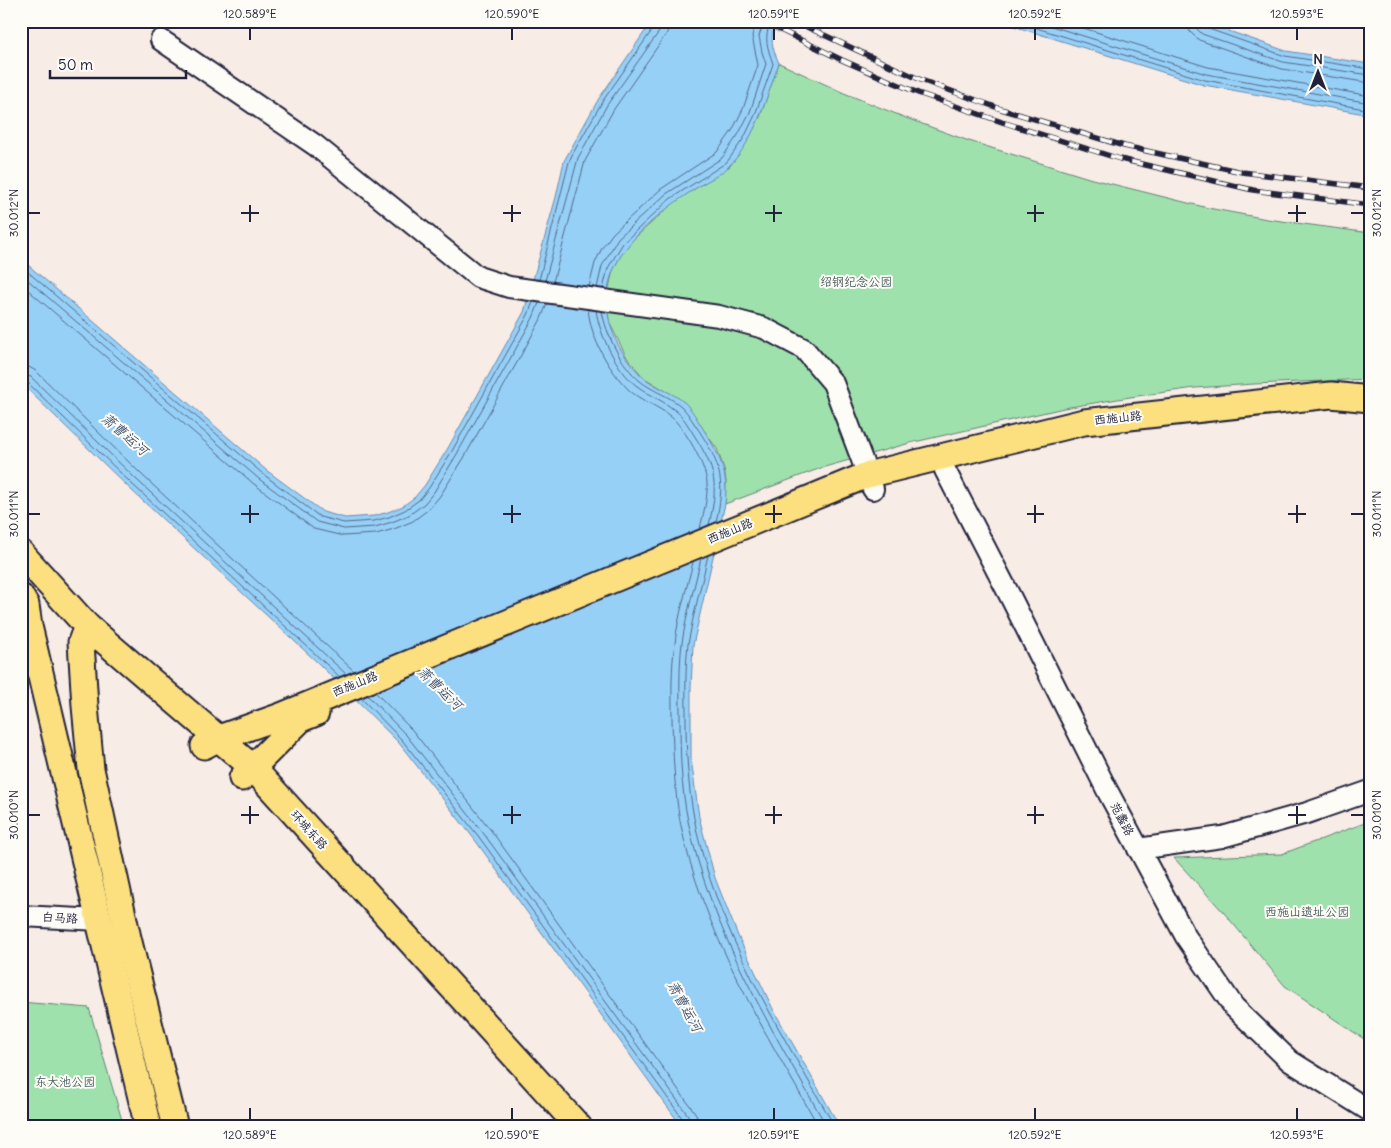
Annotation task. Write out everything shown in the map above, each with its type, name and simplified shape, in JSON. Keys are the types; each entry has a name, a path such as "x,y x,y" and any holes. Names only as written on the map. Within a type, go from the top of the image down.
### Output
{"main road":[{"name":"西施山路","path":"211,742 281,716 298,714 862,486 1084,422 1331,395 1370,399"},
{"name":"西施山路","path":"862,486 945,470 1086,433 1331,407 1370,411"},
{"name":"环城东路","path":"21,552 84,634"},
{"name":"环城东路","path":"21,576 84,634 247,773 556,1120 579,1127"},
{"path":"21,597 26,606 29,626 148,1127"},
{"path":"84,634 84,706 91,769 128,938 175,1127"},
{"name":"西施山路","path":"247,773 298,714"},
{"path":"556,1120 598,1127"}],"street":[{"path":"161,40 315,145 478,277 509,287 719,316 764,328 804,349 833,383 862,486"},
{"name":"范蠡路","path":"945,470 1108,792 1186,937 1234,1007 1290,1061 1370,1111"},
{"path":"1138,849 1222,836 1306,813 1370,791"},
{"name":"白马路","path":"21,916 100,920"}],"green space":[{"name":"绍钢纪念公园","path":"779,63 844,93 906,118 969,141 1092,179 1208,208 1267,219 1370,233 1370,379 1195,388 1064,408 910,443 821,468 725,504 726,481 717,449 685,403 643,377 626,356 609,322 607,296 613,270 626,246 673,203 730,166 748,140 760,117"},
{"name":"西施山遗址公园","path":"1370,821 1370,1043 1285,986 1225,914 1174,858 1282,854"},
{"name":"东大池公园","path":"21,1002 89,1008 124,1127 21,1127"}],"water":[{"name":"萧曹运河","path":"652,21 776,21 772,42 779,63 765,103 747,143 727,169 696,188 656,217 631,242 621,255 614,269 609,284 607,309 619,346 633,367 647,380 679,398 689,407 718,455 724,473 725,504 693,645 691,759 699,817 715,878 738,936 773,1009 840,1127 682,1127 475,840 399,743 318,663 129,488 21,383 21,259 266,470 323,512 345,518 374,516 403,506 415,497 425,485 448,448 524,312 564,161 598,100"},
{"path":"997,21 1200,21 1286,51 1370,64 1370,115 1204,85"}],"railway":[{"path":"762,21 842,60 918,93 1120,159 1253,190 1370,205"},
{"path":"794,21 921,80 1001,109 1124,146 1242,172 1370,188"}]}
